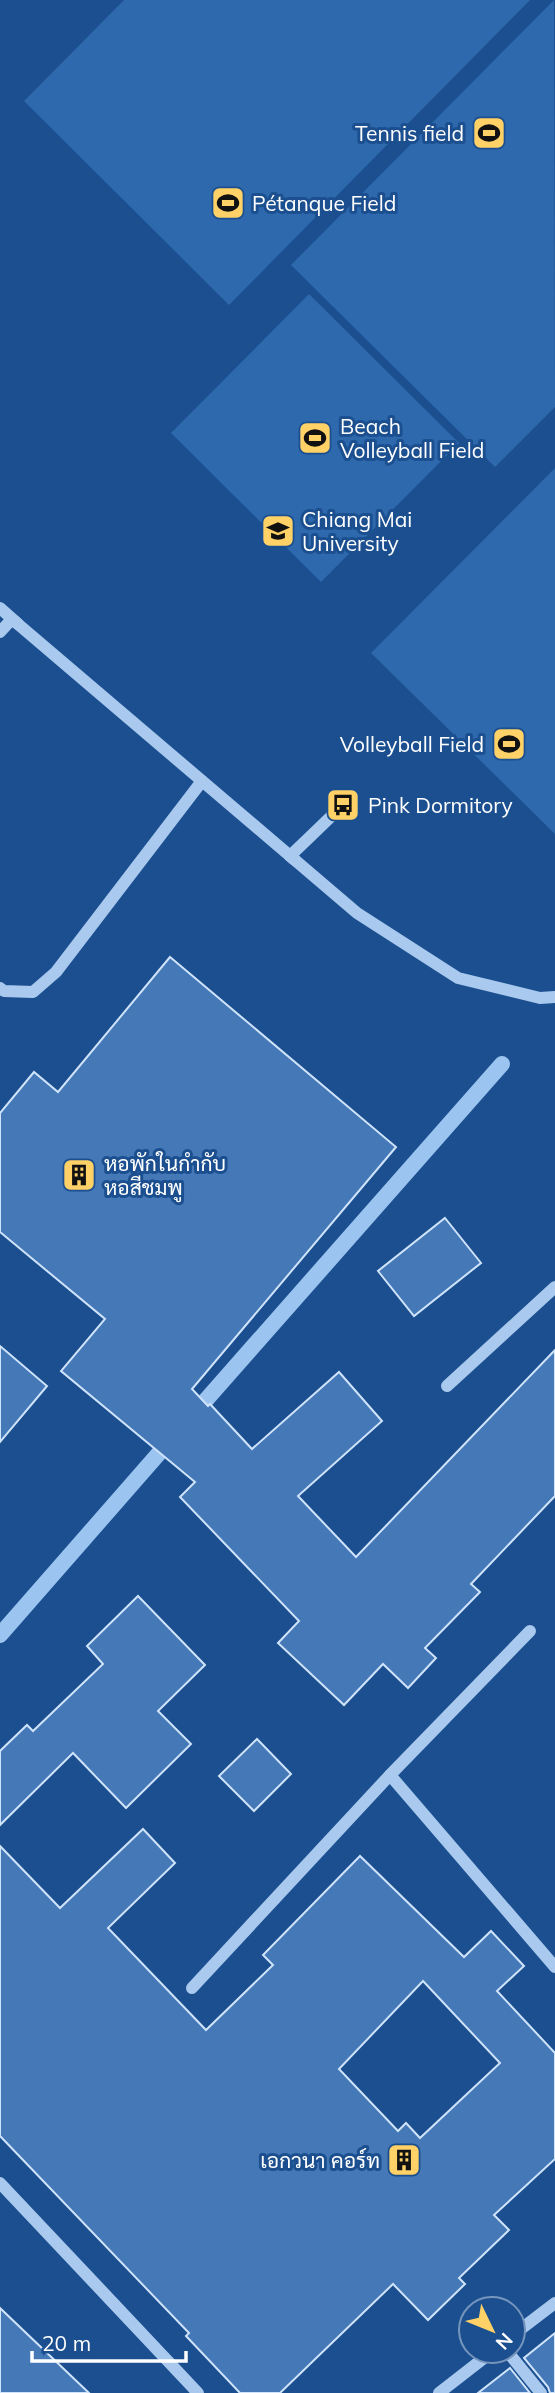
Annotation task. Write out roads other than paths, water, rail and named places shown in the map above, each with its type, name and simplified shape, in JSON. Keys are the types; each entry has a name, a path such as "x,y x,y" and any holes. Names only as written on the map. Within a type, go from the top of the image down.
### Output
{"street":[{"path":"0,608 357,913 458,978 540,998 555,997"},
{"path":"0,631 12,619"},
{"path":"0,988 4,991 33,992 56,972 202,781"},
{"path":"290,856 343,805"},
{"path":"447,1386 555,1287"},
{"path":"192,1988 390,1775 530,1631"},
{"path":"390,1775 555,1967"},
{"path":"0,2183 198,2393"},
{"path":"527,2324 555,2303"},
{"path":"439,2393 475,2365"},
{"path":"518,2365 541,2393"}],"waterway":[{"path":"191,1417 502,1064"},
{"path":"0,1635 174,1436"}],"place":[{"name":"Tennis field","path":"489,133"},
{"name":"Pétanque Field","path":"228,203"},
{"name":"Beach Volleyball Field","path":"315,438"},
{"name":"Chiang Mai University","path":"278,531"},
{"name":"Volleyball Field","path":"509,744"},
{"name":"Pink Dormitory","path":"343,805"},
{"name":"หอพักในกำกับ หอสีชมพู","path":"79,1175"},
{"name":"เอกวนา คอร์ท","path":"404,2160"}]}
